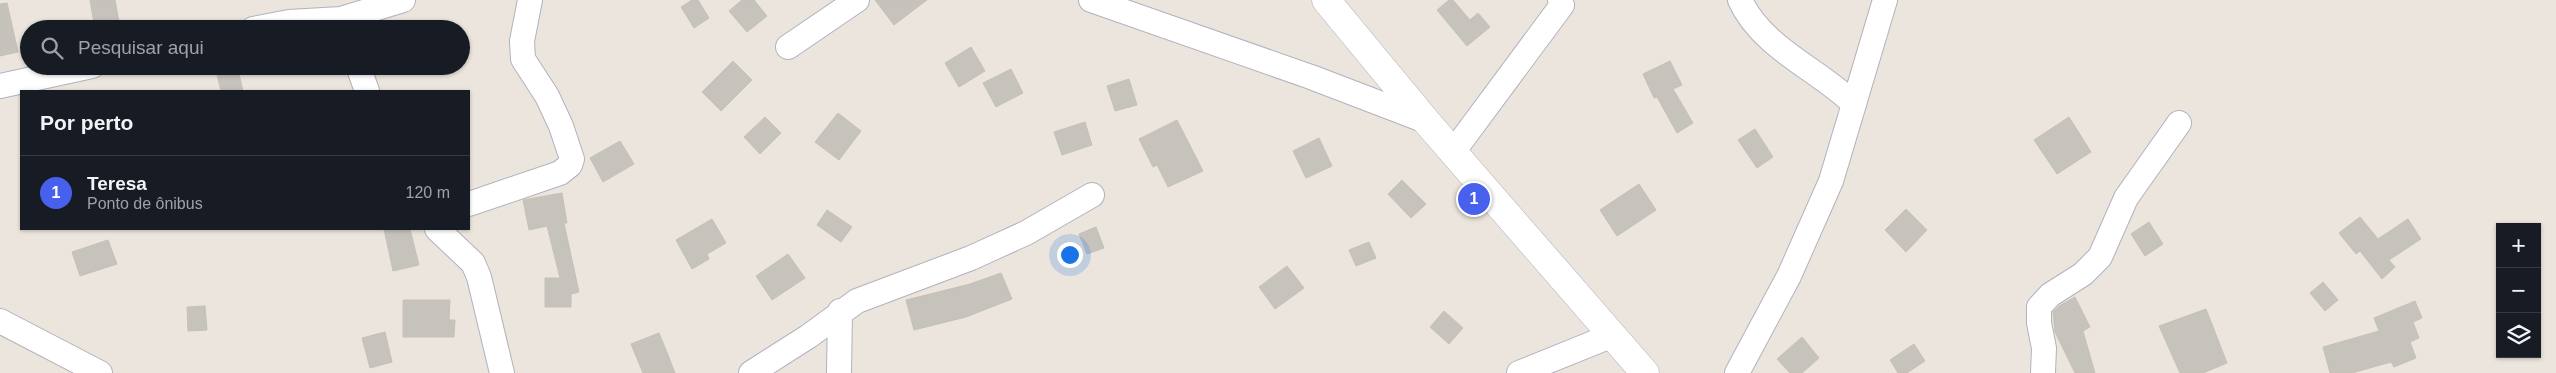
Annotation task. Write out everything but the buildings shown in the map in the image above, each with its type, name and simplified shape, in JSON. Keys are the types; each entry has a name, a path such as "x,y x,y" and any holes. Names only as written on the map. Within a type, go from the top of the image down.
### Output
{"street":[{"path":"353,20 403,0"},
{"path":"470,204 560,173 570,165 572,159 547,96 533,78 523,59 522,41 530,0"},
{"path":"788,47 857,0"},
{"path":"1090,0 1302,74 1426,121"},
{"path":"1453,152 1562,4 1560,0"},
{"path":"1740,0 1746,13 1786,53 1836,86 1854,104"},
{"path":"1737,373 1789,276 1831,181 1885,0"},
{"path":"1338,5 1426,121 1646,373"},
{"path":"0,86 51,75"},
{"path":"361,75 367,90"},
{"path":"2043,373 2044,348 2039,323 2039,307 2050,295 2083,274 2100,257 2126,198 2179,123"},
{"path":"751,373 810,336 857,301 971,258 1018,236 1092,195"},
{"path":"438,230 472,263 479,277 502,373"},
{"path":"839,373 840,312"},
{"path":"0,321 100,373"},
{"path":"1519,373 1613,335"}],"place":[{"name":"Teresa","path":"1474,199"}]}
